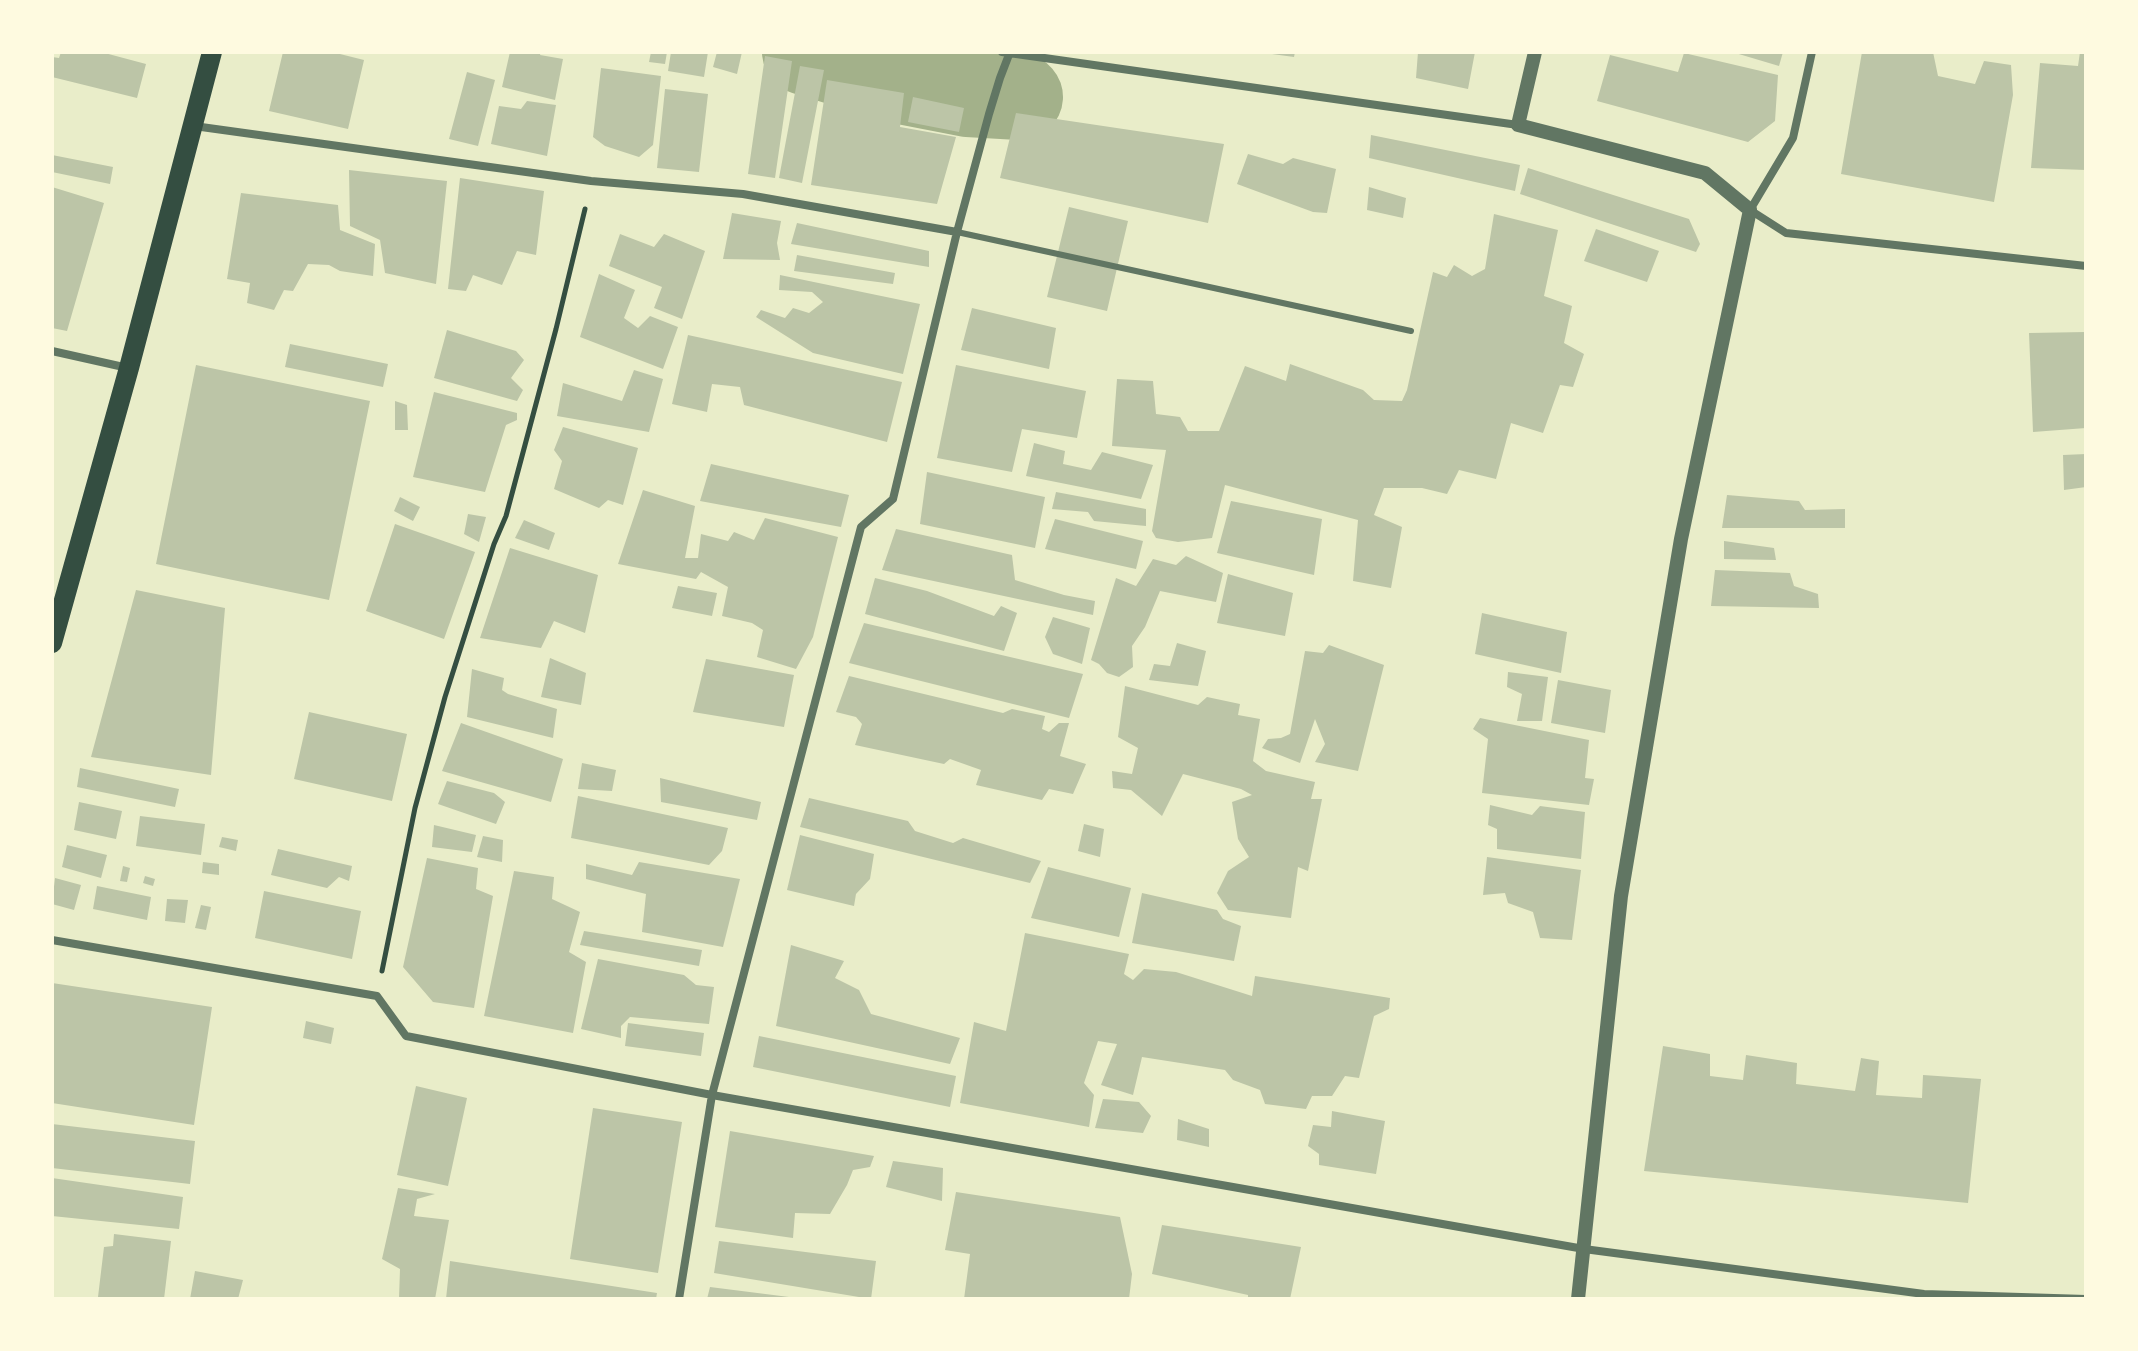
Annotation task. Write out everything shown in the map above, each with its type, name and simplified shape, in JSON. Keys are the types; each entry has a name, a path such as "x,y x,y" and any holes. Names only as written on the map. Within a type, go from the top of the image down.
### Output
{"main road":[{"path":"52,643 129,368 212,52"}],"street":[{"path":"1518,125 1535,52"},
{"path":"1578,1299 1621,896 1681,539 1750,210 1793,138 1812,52"},
{"path":"679,1299 712,1095 861,527 893,499 957,232 1008,53 1518,125 1705,173 1750,210 1786,233 2086,266"},
{"path":"193,125 591,181 743,194 957,232"},
{"path":"52,351 129,368"},
{"path":"52,940 377,996 406,1036 712,1095 1584,1249 1924,1296 2086,1299"}],"lane":[{"path":"957,232 1411,331"}],"path":[{"path":"377,996 418,794 473,606 506,516 556,329 591,181"}],"building":[{"path":"61,52 101,52 146,64 137,98 52,77 52,57 59,58"},
{"path":"283,52 332,52 364,60 348,129 269,111"},
{"path":"510,52 541,52 540,55 563,59 555,100 502,87"},
{"path":"651,52 667,52 665,64 649,62"},
{"path":"671,52 708,52 704,77 668,71"},
{"path":"717,52 742,52 737,74 713,67"},
{"path":"1272,52 1295,52 1294,57"},
{"path":"1418,52 1475,52 1468,89 1416,78"},
{"path":"1732,52 1783,52 1779,66"},
{"path":"1862,52 1933,52 1938,76 1975,84 1984,61 2011,65 2013,95 1994,202 1841,174"},
{"path":"2080,52 2086,52 2086,170 2031,168 2040,63 2078,66"},
{"path":"1684,53 1778,75 1775,121 1748,142 1597,101 1610,55 1678,72"},
{"path":"765,56 792,61 775,178 748,174"},
{"path":"800,66 824,70 802,183 779,178"},
{"path":"601,68 661,76 653,145 639,157 605,146 593,137"},
{"path":"467,72 495,80 478,146 449,139"},
{"path":"827,80 904,93 900,127 956,137 937,204 811,185"},
{"path":"665,89 708,94 699,172 657,168"},
{"path":"913,97 964,108 959,132 908,122"},
{"path":"527,101 556,105 547,156 491,144 499,106 521,109"},
{"path":"1016,113 1224,144 1208,223 1000,178"},
{"path":"1371,135 1520,165 1515,191 1369,158"},
{"path":"1248,154 1283,164 1293,158 1336,169 1327,213 1313,212 1237,184"},
{"path":"52,155 113,167 110,184 52,172"},
{"path":"1528,168 1689,219 1700,244 1696,252 1520,194"},
{"path":"349,170 447,181 436,284 385,273 380,240 350,226"},
{"path":"460,178 544,191 536,255 517,251 502,285 473,275 466,291 448,289"},
{"path":"52,187 104,203 67,331 52,328"},
{"path":"1369,187 1406,198 1403,218 1367,210"},
{"path":"241,193 338,205 340,230 375,244 373,276 340,271 329,265 308,264 293,291 284,290 274,310 247,303 250,283 227,279"},
{"path":"1069,207 1128,221 1107,311 1047,297"},
{"path":"732,213 781,221 777,243 780,260 723,259"},
{"path":"1494,214 1558,230 1544,296 1572,306 1564,343 1584,354 1573,387 1560,385 1543,433 1511,423 1496,479 1459,470 1447,494 1422,488 1384,488 1374,515 1402,527 1391,588 1353,581 1358,520 1225,485 1212,538 1178,542 1156,538 1152,531 1166,450 1112,446 1117,379 1153,381 1156,414 1180,417 1188,431 1219,431 1245,366 1286,381 1290,364 1363,390 1374,400 1402,401 1433,272 1447,277 1454,265 1472,276 1485,269"},
{"path":"797,223 929,251 929,267 791,244"},
{"path":"1596,229 1659,251 1647,282 1584,261"},
{"path":"620,234 654,247 664,234 705,251 682,319 654,308 662,287 609,266"},
{"path":"797,255 895,273 893,284 794,271"},
{"path":"599,274 635,290 624,318 638,328 650,316 678,327 663,369 580,337"},
{"path":"780,275 920,304 903,374 813,353 756,317 761,310 785,318 793,308 809,313 823,302 812,292 779,290"},
{"path":"972,308 1056,328 1049,369 961,350"},
{"path":"447,330 516,351 524,360 511,378 523,390 517,401 434,378"},
{"path":"2086,332 2086,428 2033,432 2029,333"},
{"path":"688,335 902,382 887,442 744,405 740,387 712,384 707,412 672,404"},
{"path":"290,344 388,364 383,387 285,367"},
{"path":"196,365 370,401 329,600 156,564"},
{"path":"956,365 1086,391 1077,438 1022,429 1012,472 937,458"},
{"path":"634,370 663,379 649,432 557,416 563,383 622,401"},
{"path":"434,392 517,413 517,420 506,425 485,492 413,477"},
{"path":"395,401 407,405 408,430 395,430"},
{"path":"563,427 638,448 623,505 608,500 599,508 554,489 562,461 554,450"},
{"path":"1034,443 1065,451 1063,464 1091,470 1102,452 1153,465 1141,499 1026,476"},
{"path":"2086,454 2086,487 2064,490 2063,455"},
{"path":"711,464 849,495 841,527 700,501"},
{"path":"927,472 1045,497 1035,548 920,524"},
{"path":"643,490 695,506 685,558 698,558 701,534 728,541 734,532 754,540 765,518 838,537 813,637 796,669 757,657 763,630 752,623 722,616 728,587 701,572 696,579 618,564"},
{"path":"1056,492 1146,509 1146,526 1094,521 1088,512 1052,509"},
{"path":"1727,495 1799,501 1805,510 1845,509 1845,528 1722,528"},
{"path":"400,497 420,507 413,521 394,511"},
{"path":"1231,501 1322,519 1314,575 1217,553"},
{"path":"468,514 486,517 479,542 464,534"},
{"path":"1055,519 1143,541 1136,569 1045,549"},
{"path":"524,520 555,533 549,550 515,538"},
{"path":"395,524 475,552 444,639 366,611"},
{"path":"896,529 1012,555 1015,580 1095,601 1093,615 882,570"},
{"path":"1724,541 1774,548 1776,560 1724,559"},
{"path":"510,548 598,575 585,633 554,621 541,648 480,638"},
{"path":"1186,556 1223,573 1216,602 1160,591 1145,627 1132,646 1133,667 1119,677 1107,673 1091,660 1116,578 1136,586 1153,559 1176,565"},
{"path":"1715,570 1790,573 1794,586 1818,594 1819,608 1711,606"},
{"path":"1228,574 1293,593 1285,636 1217,623"},
{"path":"875,578 927,591 994,616 1001,606 1017,613 1004,651 865,614"},
{"path":"678,586 717,593 712,616 672,608"},
{"path":"136,590 225,608 211,775 91,757"},
{"path":"1482,613 1567,632 1561,673 1475,654"},
{"path":"1053,617 1090,628 1082,664 1053,654 1045,637"},
{"path":"864,623 1083,674 1069,718 849,663"},
{"path":"1177,643 1206,651 1198,686 1149,680 1154,664 1170,666"},
{"path":"1329,645 1384,665 1358,771 1315,762 1325,744 1315,719 1300,763 1262,748 1268,739 1290,734 1305,651 1323,653"},
{"path":"550,658 586,673 581,705 541,697"},
{"path":"706,659 794,675 784,727 693,712"},
{"path":"472,669 504,678 502,690 508,694 557,709 553,738 467,717"},
{"path":"1508,672 1548,677 1542,721 1517,721 1522,694 1507,687"},
{"path":"849,676 1003,713 1012,709 1045,716 1042,729 1049,732 1059,723 1069,723 1060,756 1086,764 1073,794 1049,789 1042,800 976,785 981,770 950,759 944,764 855,745 862,724 856,717 836,712"},
{"path":"1558,680 1611,690 1605,733 1551,723"},
{"path":"1125,686 1198,705 1207,697 1240,704 1238,715 1260,719 1253,761 1266,771 1315,782 1311,799 1322,799 1308,871 1298,867 1291,918 1228,910 1217,893 1228,871 1249,857 1238,839 1232,802 1252,795 1241,789 1183,774 1162,816 1131,790 1113,788 1112,771 1132,774 1138,748 1118,737"},
{"path":"309,712 407,734 392,801 294,779"},
{"path":"1480,718 1589,740 1585,778 1594,779 1589,805 1482,793 1488,739 1473,729"},
{"path":"461,723 563,759 551,802 442,771"},
{"path":"582,763 616,770 612,791 578,789"},
{"path":"80,768 179,789 175,807 77,787"},
{"path":"660,778 761,802 757,820 661,802"},
{"path":"447,781 494,793 505,802 496,824 438,804"},
{"path":"578,796 728,828 722,851 709,865 571,838"},
{"path":"809,798 908,821 915,831 953,843 963,838 1041,861 1030,883 800,827"},
{"path":"79,802 122,811 116,839 74,830"},
{"path":"1490,805 1532,815 1540,806 1585,812 1581,859 1497,849 1497,829 1488,825"},
{"path":"140,816 205,824 201,855 136,846"},
{"path":"1084,824 1104,829 1100,857 1078,851"},
{"path":"434,825 476,835 472,852 432,847"},
{"path":"800,835 874,854 870,879 856,894 854,906 787,890"},
{"path":"483,836 503,840 502,862 477,857"},
{"path":"222,837 238,840 236,851 219,847"},
{"path":"67,845 107,855 101,878 62,867"},
{"path":"278,849 352,866 349,881 339,877 327,888 271,875"},
{"path":"1487,857 1581,870 1572,940 1540,938 1533,912 1508,903 1505,893 1483,895"},
{"path":"427,858 478,868 476,889 493,896 474,1008 433,1002 403,967"},
{"path":"203,862 219,864 219,875 202,873"},
{"path":"639,862 740,879 723,947 642,932 646,894 586,879 586,864 632,875"},
{"path":"123,866 130,868 127,882 120,881"},
{"path":"1048,867 1131,888 1119,937 1031,918"},
{"path":"514,871 554,877 552,899 580,912 569,952 586,962 573,1033 484,1016"},
{"path":"145,876 155,879 153,886 143,883"},
{"path":"55,878 81,885 74,910 52,904"},
{"path":"97,886 151,897 147,920 93,909"},
{"path":"264,891 361,911 352,959 255,938"},
{"path":"1142,893 1217,910 1223,919 1241,926 1234,961 1132,943"},
{"path":"167,899 188,900 185,923 165,921"},
{"path":"201,905 211,907 206,930 195,928"},
{"path":"584,931 702,950 699,966 580,945"},
{"path":"1025,933 1129,954 1124,974 1133,980 1144,969 1176,972 1252,996 1255,976 1390,998 1389,1009 1374,1016 1359,1078 1345,1076 1332,1096 1312,1096 1306,1109 1265,1104 1260,1090 1233,1080 1225,1070 1142,1057 1133,1095 1101,1085 1117,1044 1098,1041 1084,1083 1094,1095 1089,1127 960,1103 974,1022 1006,1031"},
{"path":"791,945 844,961 835,978 859,990 871,1014 960,1038 950,1064 776,1026"},
{"path":"598,959 684,975 696,985 714,987 709,1024 630,1017 621,1026 621,1038 581,1029"},
{"path":"52,983 212,1007 194,1125 52,1103"},
{"path":"306,1021 334,1028 331,1044 303,1038"},
{"path":"628,1023 704,1033 701,1056 625,1046"},
{"path":"759,1036 956,1076 950,1107 753,1067"},
{"path":"1663,1046 1710,1054 1710,1076 1743,1080 1746,1055 1797,1063 1796,1084 1855,1091 1861,1058 1879,1061 1876,1095 1922,1098 1923,1075 1981,1079 1968,1203 1644,1171"},
{"path":"416,1086 467,1098 448,1186 397,1175"},
{"path":"1103,1099 1139,1102 1151,1116 1143,1133 1095,1128"},
{"path":"593,1108 682,1122 658,1273 570,1259"},
{"path":"1332,1111 1385,1121 1376,1174 1319,1165 1319,1154 1308,1146 1313,1125 1331,1127"},
{"path":"1178,1119 1209,1129 1209,1147 1177,1140"},
{"path":"52,1124 195,1141 190,1184 52,1168"},
{"path":"730,1131 874,1156 870,1167 853,1170 830,1214 795,1213 793,1238 715,1227"},
{"path":"893,1161 943,1168 942,1201 886,1187"},
{"path":"52,1178 183,1197 179,1229 52,1216"},
{"path":"398,1188 435,1194 417,1199 414,1216 449,1220 435,1299 399,1299 400,1269 382,1259"},
{"path":"956,1192 1120,1217 1132,1274 1129,1299 964,1299 970,1254 945,1250"},
{"path":"1162,1225 1301,1247 1290,1299 1248,1299 1248,1295 1152,1274"},
{"path":"114,1234 171,1241 164,1299 98,1297 104,1247 113,1246"},
{"path":"719,1241 876,1261 871,1299 714,1273"},
{"path":"450,1261 657,1293 656,1299 446,1299"},
{"path":"195,1271 243,1280 238,1299 190,1299"},
{"path":"710,1287 789,1297 707,1299"}],"waterway":[{"path":"805,52 896,80 968,94 1020,97"}]}
